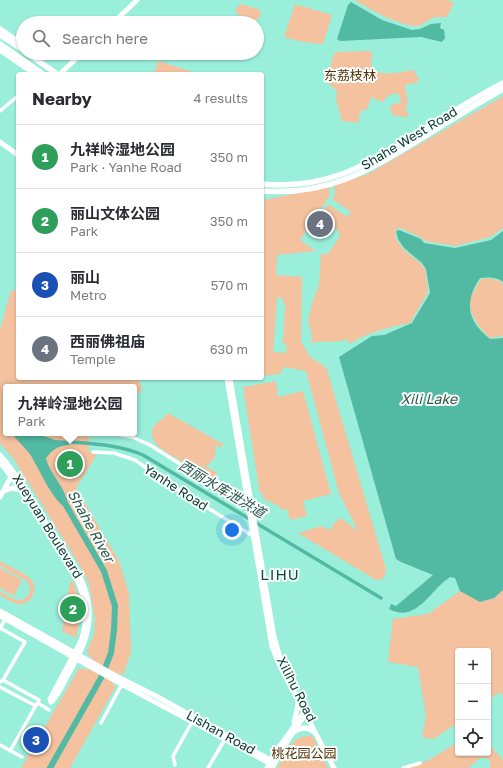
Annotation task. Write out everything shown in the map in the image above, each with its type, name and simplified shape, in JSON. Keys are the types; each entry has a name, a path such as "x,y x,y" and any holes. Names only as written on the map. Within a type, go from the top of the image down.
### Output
{"main road":[{"path":"0,29 16,40"},
{"path":"0,35 16,45"},
{"path":"0,44 16,55"},
{"path":"0,50 32,72"},
{"path":"23,60 40,72"},
{"path":"37,60 56,72"},
{"path":"40,60 45,66"},
{"name":"Shahe West Road","path":"264,184 280,185 310,183 332,178 354,170 380,157 503,82"},
{"name":"Shahe West Road","path":"264,191 293,191 321,187 361,174 503,89"},
{"path":"264,194 272,191"}],"street":[{"path":"120,16 137,0"},
{"path":"61,72 74,60"},
{"path":"0,111 16,98"},
{"path":"0,142 16,154"},
{"path":"227,380 248,507 252,519"},
{"path":"230,380 255,536"},
{"name":"Yanhe Road","path":"124,436 150,445 248,507"},
{"name":"Yanhe Road","path":"93,452 114,453 134,460 166,482 255,536"},
{"name":"Xueyuan Boulevard","path":"0,455 72,563 85,586 89,606 89,624 85,641 76,656 50,699 51,702 76,656 83,636 85,604 81,589 69,565 12,474 0,462"},
{"path":"1,494 12,474"},
{"path":"1,494 12,488 21,490"},
{"name":"Xilihu Road","path":"255,536 272,647 297,699 337,768"},
{"name":"Xilihu Road","path":"255,536 276,646 283,665 305,712 334,768"},
{"name":"Lishan Road","path":"0,611 6,617 115,678 156,696 271,764"},
{"name":"Lishan Road","path":"0,616 6,617"},
{"path":"6,617 0,628 25,642 2,681 40,700 10,751"},
{"name":"Lishan Road","path":"115,678 122,684 271,764"},
{"path":"101,723 122,684"},
{"path":"0,686 49,710"},
{"path":"292,730 297,714 297,699"},
{"path":"271,764 305,712"},
{"path":"175,765 173,756 192,722"},
{"path":"292,730 304,728 312,730 316,734"},
{"path":"208,768 225,739"},
{"path":"0,745 22,757"},
{"path":"402,768 420,763"}],"green space":[{"path":"354,0 448,0 454,3 447,17 434,17 419,26 413,26 383,16"},
{"path":"241,4 258,9 261,13 260,16 241,16 237,13 237,7"},
{"path":"295,4 332,15 323,44 303,42 284,37"},
{"name":"东荔枝林","path":"372,51 371,69 380,73 397,73 413,70 419,79 417,83 407,84 405,86 408,104 405,108 409,116 403,117 393,115 390,110 392,104 401,103 398,93 389,95 382,102 371,97 367,110 365,109 360,112 358,123 342,121 336,99 337,91 327,82 333,56 336,52"},
{"path":"158,61 190,71 190,72 155,72"},
{"path":"503,96 503,228 490,237 455,246 425,241 422,238 400,228 395,230 396,239 403,249 425,269 428,292 410,323 379,330 349,344 347,339 311,343 312,335 308,321 312,303 319,285 321,253 327,255 339,238 339,231 319,217 328,204 347,217 351,212 332,199 335,195 334,185 368,174"},
{"path":"329,187 330,195 300,240 316,251 277,255 276,275 302,277 301,341 310,357 324,366 327,370 386,569 385,576 381,580 376,580 298,533 321,526 330,530 336,521 341,518 358,531 339,493 306,371 284,367 280,374 264,376 264,200","holes":["277,297 282,298 285,306 283,345 287,345 286,353 273,352"]},
{"path":"488,278 500,281 503,285 503,336 490,338 479,327 470,307 473,293 481,279"},
{"path":"11,290 16,291 16,380 139,380 142,391 137,393 137,384 3,384 3,436 89,436 89,452 96,454 96,456 76,488 119,561 129,594 131,653 123,675 118,673 112,684 116,686 70,768 21,768 79,668 87,670 93,659 88,655 87,651 94,634 95,619 89,584 80,566 13,458 0,443 0,330"},
{"path":"276,381 278,397 303,391 331,494 303,501 307,516 290,520 287,509 281,510 279,506 264,499 263,494 260,494 243,387"},
{"path":"168,413 223,444 221,448 215,445 216,451 214,457 206,466 217,473 213,480 202,473 205,466 193,467 157,446 153,439 153,428"},
{"path":"0,561 22,572 30,578 34,585 34,590 29,601 17,604 0,595 0,591 13,599 22,600 29,594 30,590 27,581 0,566"},
{"path":"0,568 22,580 14,596 0,588"},
{"path":"73,581 80,599 80,619 76,638 62,631 70,582"},
{"path":"503,590 503,696 500,692 491,698 491,648 455,648 455,725 433,739 422,737 426,717 418,667 388,662 393,619 428,614 460,591 481,602 494,598"},
{"name":"桃花园公园","path":"312,735 328,768 277,768 294,741 301,737"},
{"path":"455,744 455,756 491,756 491,746 503,760 503,768 490,768 490,761 484,757 468,768 406,768 429,760"}],"water":[{"path":"351,2 382,20 412,30 420,29 431,24 441,23 440,28 444,30 445,38 442,42 421,37 340,41 337,39 348,5"},
{"name":"Xili Lake","path":"399,230 421,239 424,243 455,248 491,240 503,231 503,282 498,279 480,278 472,295 470,311 476,325 490,339 503,338 503,590 494,598 480,602 460,591 455,578 450,577 422,604 407,612 399,612 389,609 391,604 396,606 433,575 396,559 339,357 372,336 384,335 412,323 430,293 426,269 422,263 404,248 398,239 396,231"},
{"path":"14,436 43,436 55,440 69,441 69,445 56,448 46,458 64,492 68,505 65,507 60,504 46,483 30,454"}],"waterway":[{"name":"西丽水库泄洪道","path":"64,443 70,442 107,446 125,449 143,455 381,598"},
{"name":"Shahe River","path":"50,768 102,676 111,653 114,630 115,606 104,571 63,500"}],"place":[{"name":"西丽佛祖庙","path":"320,224"},
{"name":"九祥岭湿地公园","path":"70,464"},
{"name":"丽山文体公园","path":"73,609"},
{"name":"丽山","path":"36,740"}],"district":[{"name":"LIHU","path":"280,575"}]}
